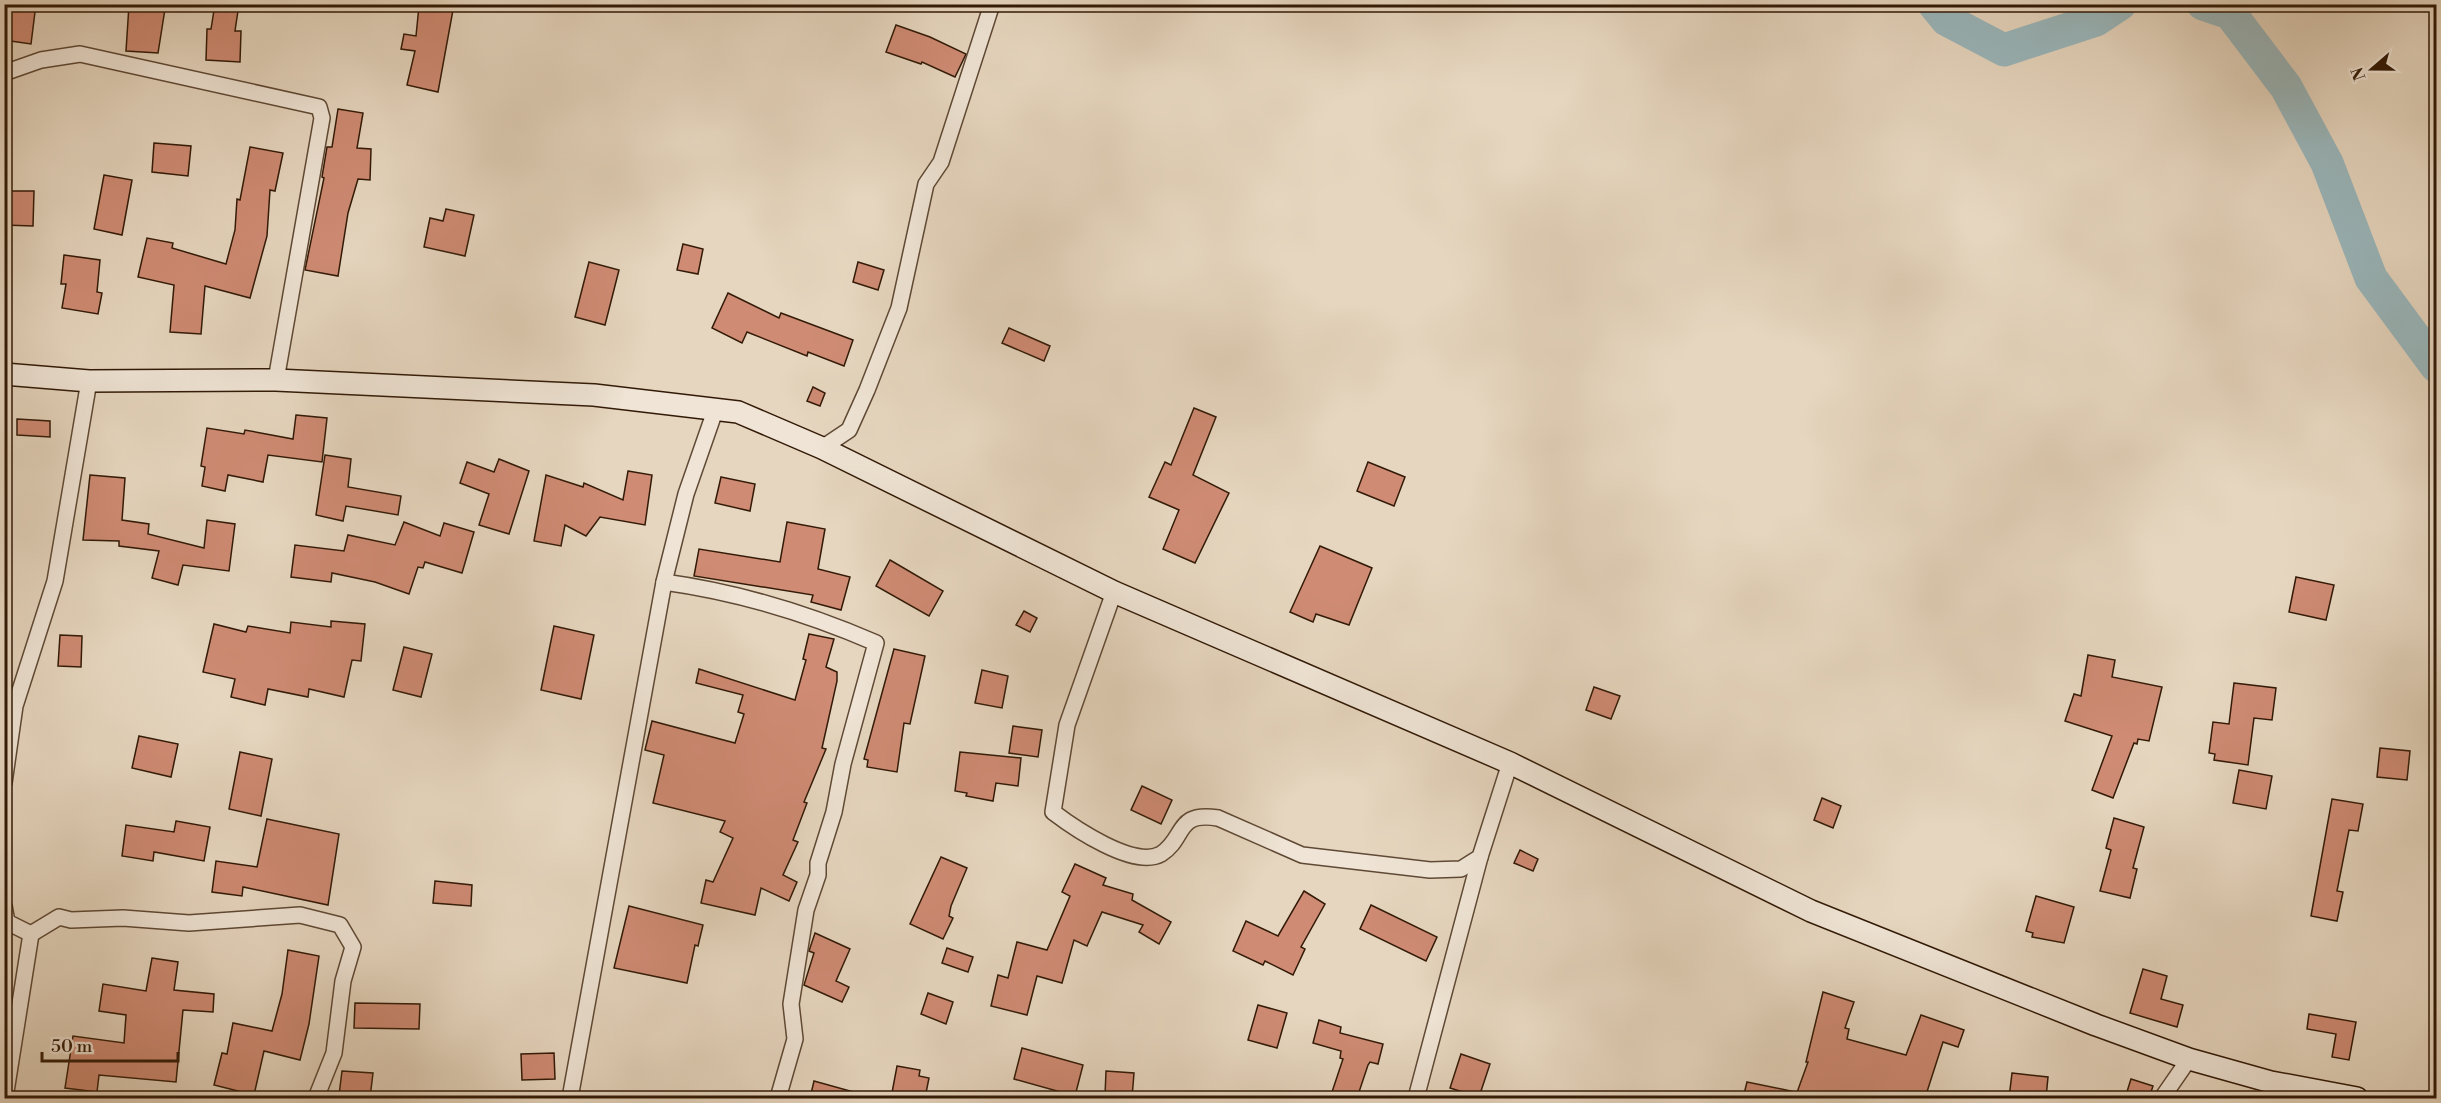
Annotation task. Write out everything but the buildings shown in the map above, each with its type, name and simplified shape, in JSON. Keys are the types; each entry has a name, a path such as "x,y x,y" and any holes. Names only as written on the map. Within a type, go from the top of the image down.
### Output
{"main road":[{"path":"4,374 89,381 276,380 594,394 738,412 822,448 1114,592 1510,763 1811,910 2073,1016 2189,1059 2271,1082 2356,1098"}],"street":[{"path":"822,448 849,430 899,308 926,184 941,162 992,4"},
{"path":"4,73 41,60 80,54 319,107 322,118 276,380"},
{"path":"4,783 15,706 55,581 89,381"},
{"path":"570,1098 664,582 686,494 716,408"},
{"path":"664,582 706,588 822,619 876,643 843,764 834,812 818,863 818,875 807,910 791,1004 795,1039 778,1098"},
{"path":"1114,592 1067,725 1053,812 1084,836 1145,858 1161,854 1191,819 1205,816 1218,818 1302,855 1430,870 1461,869 1480,857"},
{"path":"1416,1098 1480,857 1510,763"},
{"path":"4,906 6,923 31,934"},
{"path":"5,1098 31,934 59,917 71,920 123,918 189,923 300,915 340,925 353,948 344,981 334,1053 316,1098"},
{"path":"2162,1098 2189,1059"}],"waterway":[{"path":"1934,4 1947,20 2004,50 2096,20 2120,4"},
{"path":"2203,4 2230,13 2286,87 2327,163 2371,278 2436,366"}]}
